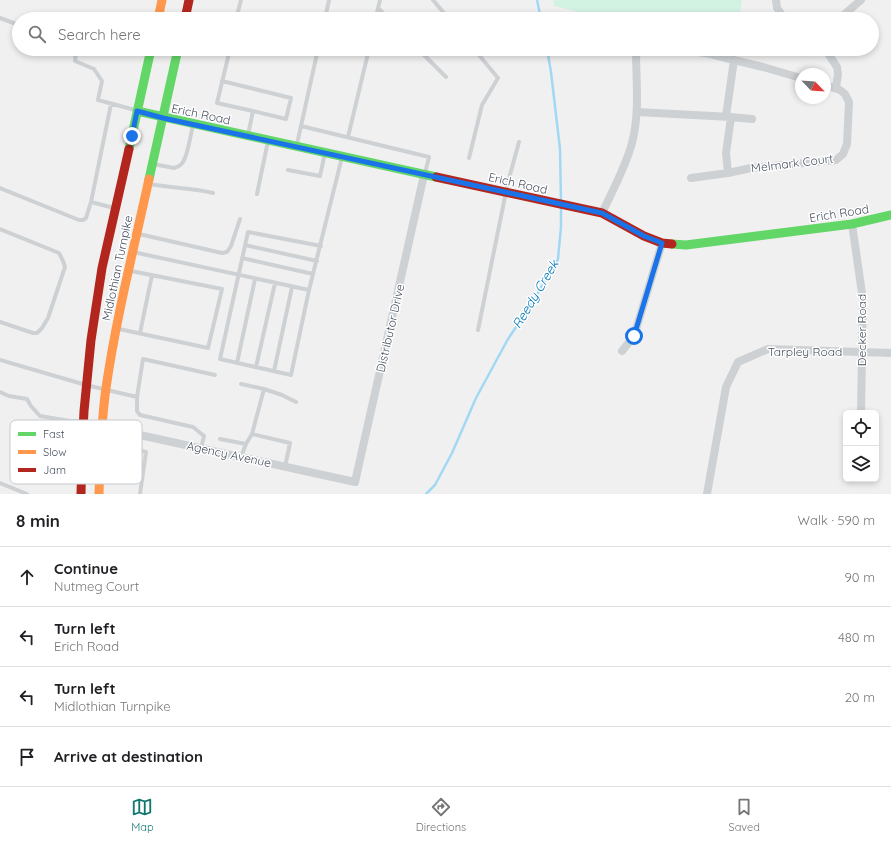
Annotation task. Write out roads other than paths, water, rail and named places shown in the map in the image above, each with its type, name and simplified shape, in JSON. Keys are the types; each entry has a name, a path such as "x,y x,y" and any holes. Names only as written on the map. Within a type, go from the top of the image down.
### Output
{"main road":[{"path":"159,12 162,0"},
{"path":"186,12 189,0"},
{"name":"Midlothian Turnpike","path":"84,420 86,385 102,268 149,56"},
{"name":"Midlothian Turnpike","path":"104,420 106,390 116,328 176,56"},
{"name":"Erich Road","path":"137,111 163,118 602,213 644,236 662,243 686,245 852,224 891,215"},
{"name":"Midlothian Turnpike","path":"81,484 81,494"},
{"name":"Midlothian Turnpike","path":"99,484 99,494"}],"street":[{"path":"776,0 777,8 780,12"},
{"path":"847,12 861,0"},
{"path":"602,213 622,170 632,143 637,112 636,56"},
{"path":"718,56 795,76"},
{"path":"830,56 837,67 838,74 836,88 831,87"},
{"path":"728,173 726,153 734,60"},
{"name":"Melmark Court","path":"691,178 751,168 836,160 843,154 847,144 849,102 845,94 836,88"},
{"path":"637,112 752,119"},
{"name":"Distributor Drive","path":"355,482 424,175"},
{"name":"Decker Road","path":"852,224 863,300 861,410"},
{"path":"622,350 634,336 662,243"},
{"name":"Tarpley Road","path":"707,494 726,387 738,362 768,349 891,352"},
{"name":"Agency Avenue","path":"142,436 355,482"}],"lane":[{"path":"238,12 241,0"},
{"path":"326,12 329,0"},
{"path":"377,12 380,0"},
{"path":"433,0 443,12"},
{"path":"378,8 382,12"},
{"path":"0,18 12,22"},
{"path":"75,56 75,61 94,69 102,81 98,100 137,111"},
{"path":"222,81 291,98 286,119 217,103 222,81 228,56"},
{"path":"296,147 316,56"},
{"path":"348,137 367,56"},
{"path":"425,56 446,77"},
{"path":"469,158 482,105 498,78 480,56"},
{"path":"0,188 79,220 86,218 91,202 111,104"},
{"path":"247,136 253,111"},
{"path":"152,164 177,168 182,164 185,159 193,124"},
{"path":"301,126 429,157 424,175"},
{"path":"257,194 268,141"},
{"path":"478,330 506,192 518,142"},
{"path":"288,170 320,176 325,153"},
{"path":"320,246 248,232 220,359 291,375 309,290 314,274 342,157"},
{"path":"148,183 213,193"},
{"path":"91,202 116,208"},
{"path":"137,234 222,253 226,252 231,246 240,219"},
{"path":"0,229 59,253 64,261 64,267 48,318 42,328 33,333 0,322"},
{"path":"245,245 317,261"},
{"path":"132,252 309,290"},
{"path":"242,258 314,274"},
{"path":"116,328 208,348 222,289 128,271"},
{"path":"140,333 152,276"},
{"path":"238,363 255,279"},
{"path":"256,367 275,283"},
{"path":"274,371 292,287"},
{"path":"201,448 204,436 194,427 140,415 137,411 137,397 144,359 215,376"},
{"path":"0,360 86,385 137,397"},
{"path":"241,384 264,389 282,395 296,402"},
{"path":"241,457 252,434 264,389"},
{"path":"0,392 9,396 27,398 40,416 64,420"},
{"path":"252,434 290,443 285,466"},
{"path":"220,439 246,444"},
{"path":"142,451 146,452 142,480"},
{"path":"0,483 27,494"},
{"path":"140,494 141,484"}],"waterway":[{"name":"Reedy Creek","path":"537,0 540,12"},
{"name":"Reedy Creek","path":"548,56 560,149 561,202"},
{"name":"Reedy Creek","path":"426,494 435,485 452,453 476,398 508,339 529,308 558,259 561,207"}]}
